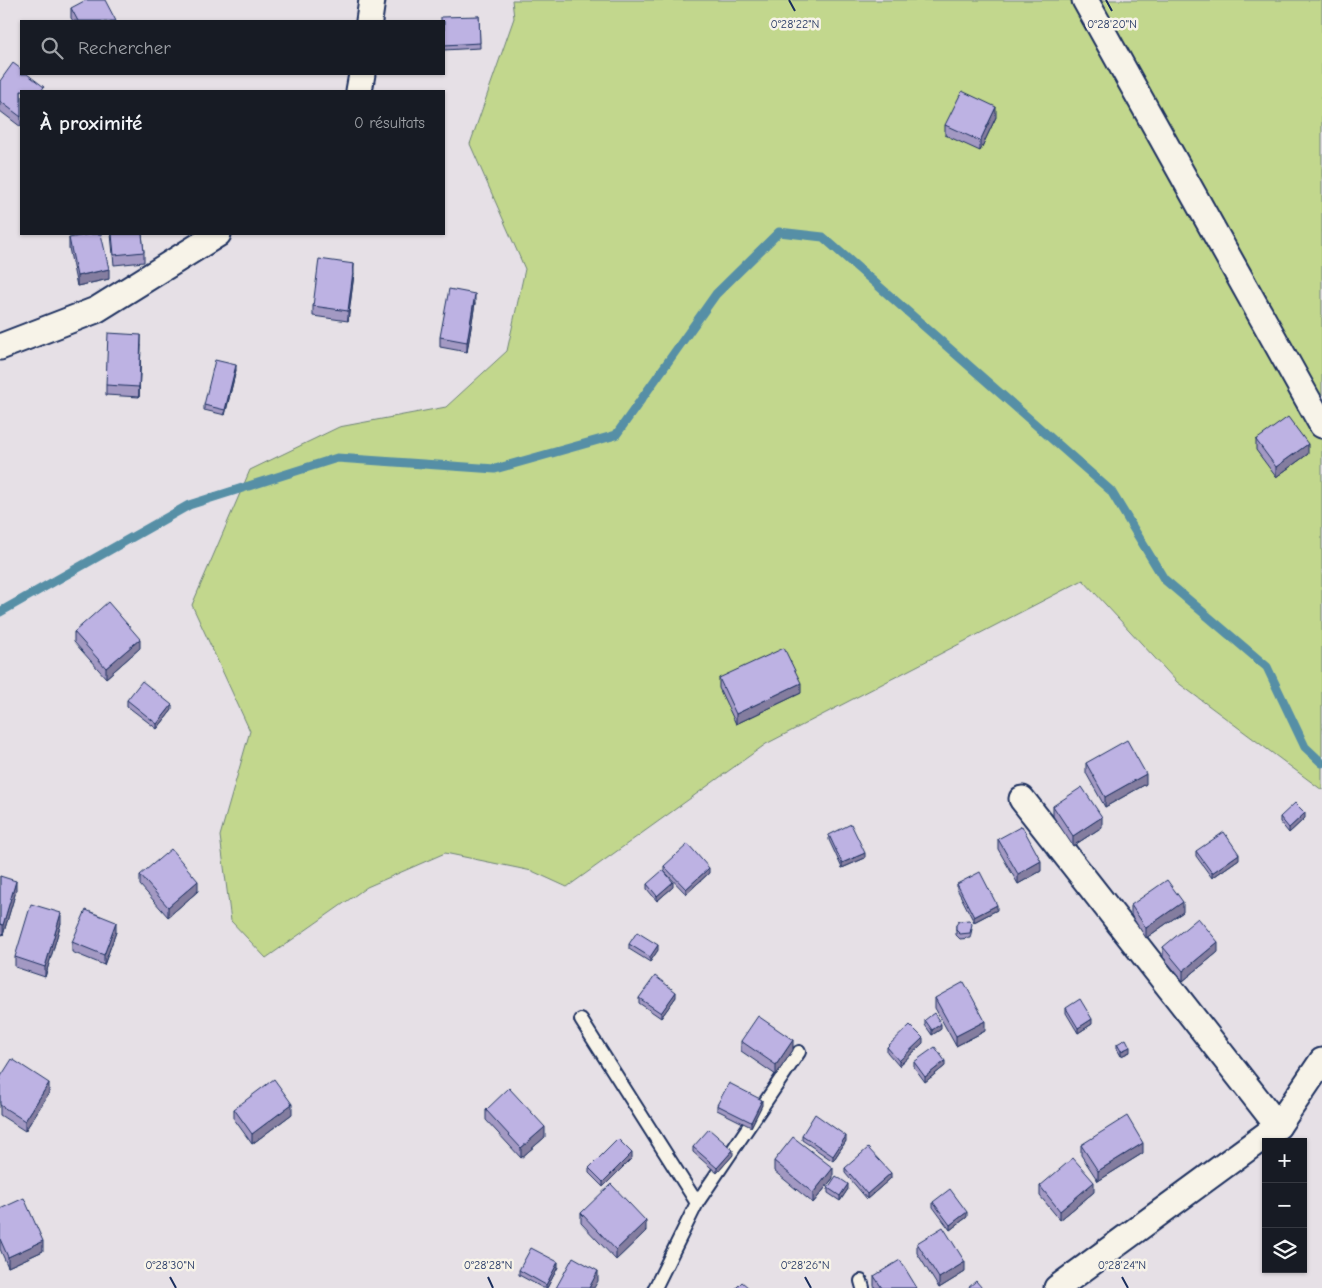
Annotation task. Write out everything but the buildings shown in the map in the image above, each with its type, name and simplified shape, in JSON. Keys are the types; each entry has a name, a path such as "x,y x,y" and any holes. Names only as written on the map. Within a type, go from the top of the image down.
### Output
{"street":[{"path":"369,20 372,0"},
{"path":"1085,0 1322,425"},
{"path":"359,90 362,75"},
{"path":"0,347 96,310 216,235"},
{"path":"1022,799 1278,1126"},
{"path":"1057,1288 1082,1281 1278,1126 1322,1061"}],"lane":[{"path":"581,1020 697,1203"},
{"path":"655,1288 697,1203 800,1052"}],"green space":[{"path":"512,0 1322,0 1322,790 1177,682 1083,580 766,744 567,887 532,871 445,853 367,887 266,958 231,921 220,836 250,731 192,605 250,470 339,427 446,407 507,351 525,269 470,144 514,18"}],"waterway":[{"path":"0,612 189,505 337,458 495,469 616,435 716,294 779,232 823,237 1111,491 1164,579 1267,667 1305,747 1322,763"}]}
